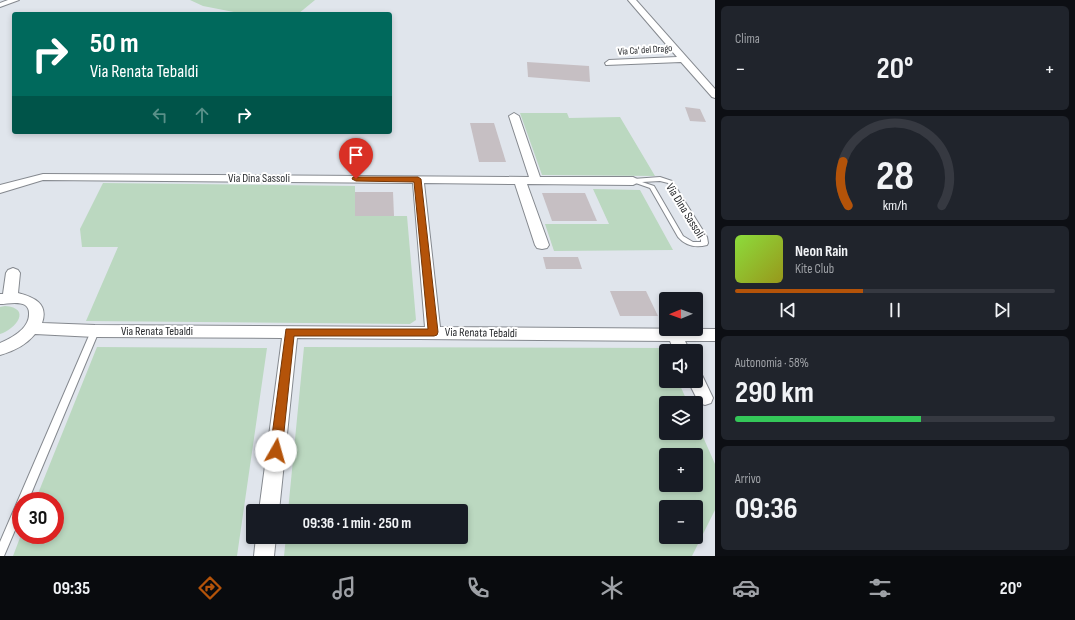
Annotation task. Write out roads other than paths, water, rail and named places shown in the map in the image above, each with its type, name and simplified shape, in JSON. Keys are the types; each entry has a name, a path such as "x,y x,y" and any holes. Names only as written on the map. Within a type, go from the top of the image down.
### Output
{"street":[{"path":"0,5 15,0"},
{"name":"Via Ca' del Drago","path":"632,0 715,95"},
{"name":"Via Ca' del Drago","path":"609,63 683,59"},
{"path":"514,116 536,181"},
{"name":"Via Dina Sassoli","path":"0,189 43,177 633,181"},
{"path":"418,179 434,332"},
{"path":"520,181 542,245"},
{"path":"0,349 20,340 32,328 37,318 37,309 32,302 22,298 5,298 13,273"},
{"name":"Via Renata Tebaldi","path":"32,328 95,330 659,335"},
{"path":"270,504 290,332"},
{"name":"Via Renata Tebaldi","path":"703,335 715,335"},
{"path":"700,388 705,398"},
{"path":"264,556 265,544"}],"lane":[{"name":"Via Dina Sassoli","path":"660,179 670,182 704,237 705,243 698,245 687,243 681,237 652,187 633,181 660,179"},
{"path":"27,492 95,330"},
{"path":"0,554 12,526"}]}
